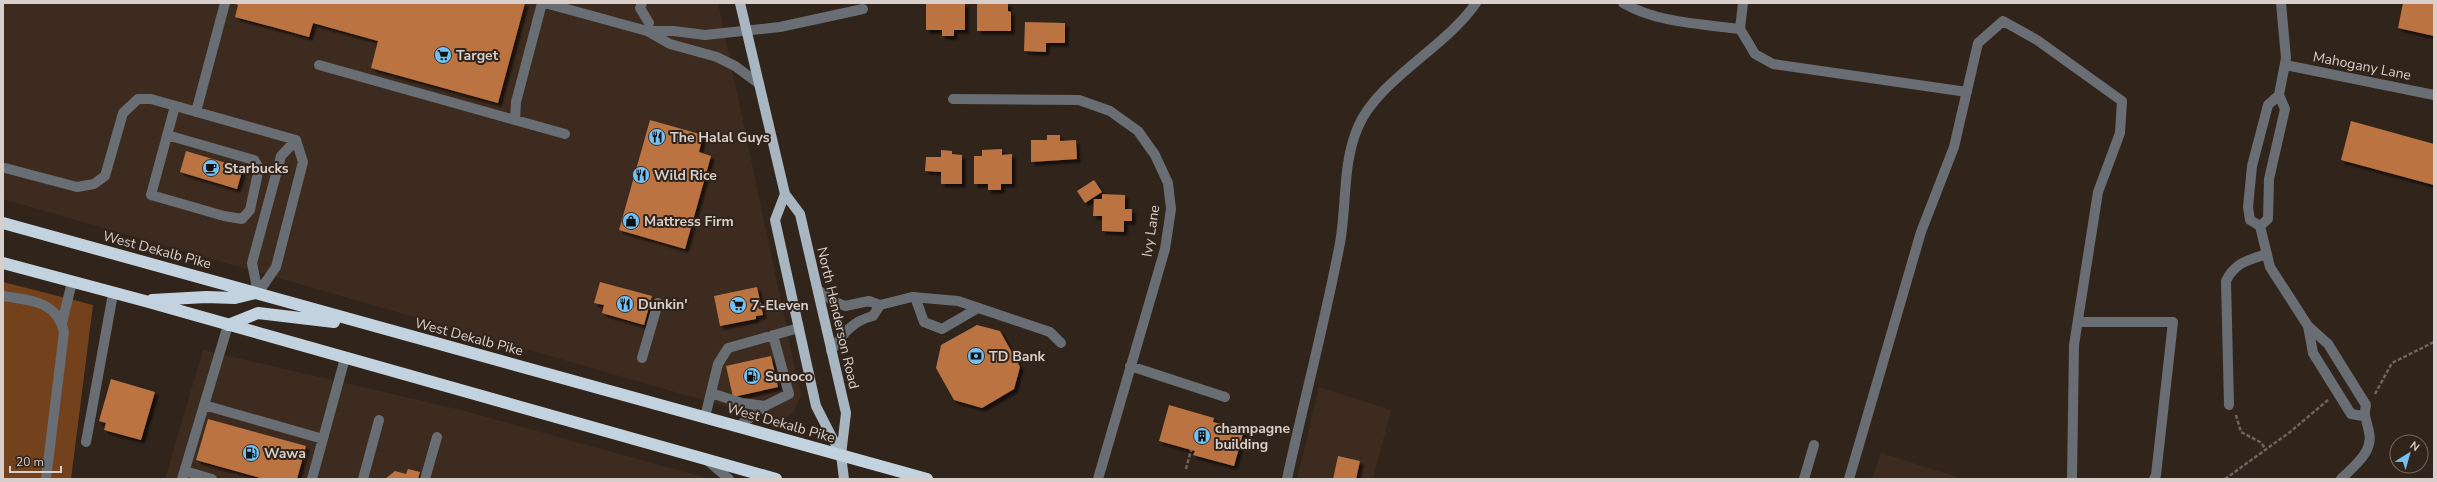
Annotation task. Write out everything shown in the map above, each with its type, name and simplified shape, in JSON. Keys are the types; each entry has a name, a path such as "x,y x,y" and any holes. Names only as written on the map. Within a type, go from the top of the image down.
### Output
{"highway":[{"name":"West Dekalb Pike","path":"3,223 927,479"},
{"path":"3,263 113,294 145,301 776,479"},
{"path":"145,301 206,296 235,298 258,293"},
{"path":"228,325 258,313 373,326"}],"main road":[{"name":"North Henderson Road","path":"740,3 785,194 800,214 846,413 841,455 844,479"},
{"name":"North Henderson Road","path":"785,194 775,220 816,406 841,455"}],"street":[{"path":"196,112 225,3"},
{"path":"515,120 516,102 544,3 648,27 696,35 780,27 863,9"},
{"path":"642,3 640,8 648,27 670,44 707,54 725,61 758,83"},
{"path":"1287,479 1340,242 1347,167 1358,126 1379,95 1452,31 1476,3"},
{"path":"1623,3 1650,14 1673,20 1740,29"},
{"path":"1743,3 1740,29 1755,54 1773,64 1967,92"},
{"path":"2260,226 2268,220 2268,179 2284,109 2279,95 2286,58 2281,3"},
{"path":"1848,479 1921,232 1954,147 1978,43 2003,21 2037,40 2122,101 2120,133 2098,192 2074,346 2072,479"},
{"path":"319,65 565,134"},
{"name":"Mahogany Lane","path":"2285,65 2434,95"},
{"path":"2279,95 2268,105 2252,166 2248,207 2250,220 2260,226 2270,267 2308,326 2328,344 2366,405 2364,416 2371,440 2362,458 2341,479"},
{"path":"5,168 76,187 94,184 105,176 123,113 138,99 151,99 296,140"},
{"name":"Ivy Lane","path":"953,99 1079,100 1110,112 1138,131 1155,154 1168,183 1171,209 1165,249 1130,366 1101,478"},
{"path":"167,135 254,160 260,168 250,210 242,219 224,216 151,195 167,135 175,106"},
{"path":"258,293 276,267 303,162 296,140"},
{"path":"258,293 252,263 281,156 296,140"},
{"path":"2229,404 2226,281 2231,270 2243,262 2267,254"},
{"path":"62,323 72,282"},
{"path":"818,290 839,305 851,305 869,301 880,305 915,297 958,301 1050,332 1061,343"},
{"path":"86,442 113,294"},
{"path":"3,296 43,303 53,311 62,323 64,332 46,479"},
{"path":"915,297 924,322 942,329 978,308"},
{"path":"642,358 658,303"},
{"path":"832,351 850,326 863,318 873,316 880,305"},
{"path":"2078,322 2173,322 2156,475 2154,479"},
{"path":"212,479 183,475 228,325"},
{"path":"2308,326 2313,353 2336,392 2351,414 2364,416"},
{"path":"705,417 718,364 728,348 799,328"},
{"path":"739,426 765,406 789,394 773,335"},
{"path":"312,479 345,358"},
{"path":"1130,366 1225,397"},
{"path":"711,393 742,403 765,406"},
{"path":"204,405 323,439"},
{"path":"363,479 379,420"},
{"path":"425,479 437,437"},
{"path":"1804,479 1814,444"},
{"path":"705,459 729,479"}],"path":[{"path":"2229,404 2236,415 2241,432 2260,442 2266,449"},
{"path":"1186,469 1191,450"}],"shaded area":[{"path":"3,3 718,3 801,396 793,413 780,422 3,199"},
{"path":"3,282 93,305 71,479 3,479"},
{"path":"203,350 465,411 710,479 165,479"},
{"path":"1319,387 1391,410 1373,479 1297,479"},
{"path":"1881,453 1964,479 1872,479"}],"building":[{"name":"Target","path":"234,3 525,3 498,103 371,68 378,41 313,23 309,37 235,17 238,5"},
{"path":"926,3 965,3 965,30 954,30 954,36 942,36 942,30 926,30"},
{"path":"1008,3 1008,11 1011,12 1011,31 977,31 977,4"},
{"path":"2403,3 2434,3 2434,36 2398,28"},
{"path":"1025,22 1065,23 1065,43 1046,43 1046,52 1024,51"},
{"path":"650,120 703,135 699,152 711,156 685,249 619,230"},
{"path":"2351,121 2434,144 2434,185 2341,160"},
{"path":"1047,135 1060,135 1060,141 1076,140 1077,159 1031,162 1031,140 1047,140"},
{"path":"1002,149 1002,155 1012,154 1012,184 1001,184 1001,190 988,190 988,184 974,184 974,156 982,156 982,150"},
{"path":"941,150 952,151 952,154 962,155 962,184 941,184 941,172 925,171 926,157 941,157"},
{"path":"186,151 243,168 237,189 180,172"},
{"path":"1094,180 1102,192 1085,203 1077,191"},
{"path":"1102,194 1125,195 1125,209 1132,209 1132,221 1124,221 1124,232 1102,231 1102,216 1093,216 1094,199 1102,199"},
{"name":"Dunkin'","path":"600,282 652,296 644,325 602,313 604,305 594,303"},
{"name":"7-Eleven","path":"757,287 763,315 756,316 756,319 720,326 714,296"},
{"name":"TD Bank","path":"977,325 1000,331 1020,367 1014,389 982,408 954,400 936,368 941,345"},
{"name":"Sunoco","path":"771,356 778,387 733,397 726,366"},
{"path":"111,379 155,392 141,440 104,430 106,423 99,421"},
{"name":"champagne building","path":"1169,405 1214,418 1213,422 1244,430 1234,466 1193,455 1195,451 1159,441"},
{"name":"Wawa","path":"208,419 306,446 297,479 264,479 196,460"},
{"path":"1338,456 1360,461 1356,479 1333,479"},
{"path":"408,469 420,472 418,479 385,479 395,471 406,474"}],"place":[{"name":"Target","path":"443,55"},
{"name":"The Halal Guys","path":"657,137"},
{"name":"Starbucks","path":"211,168"},
{"name":"Wild Rice","path":"641,175"},
{"name":"Mattress Firm","path":"631,221"},
{"name":"Dunkin'","path":"625,304"},
{"name":"7-Eleven","path":"738,305"},
{"name":"TD Bank","path":"976,356"},
{"name":"Sunoco","path":"752,376"},
{"name":"champagne building","path":"1202,436"},
{"name":"Wawa","path":"251,453"}]}
